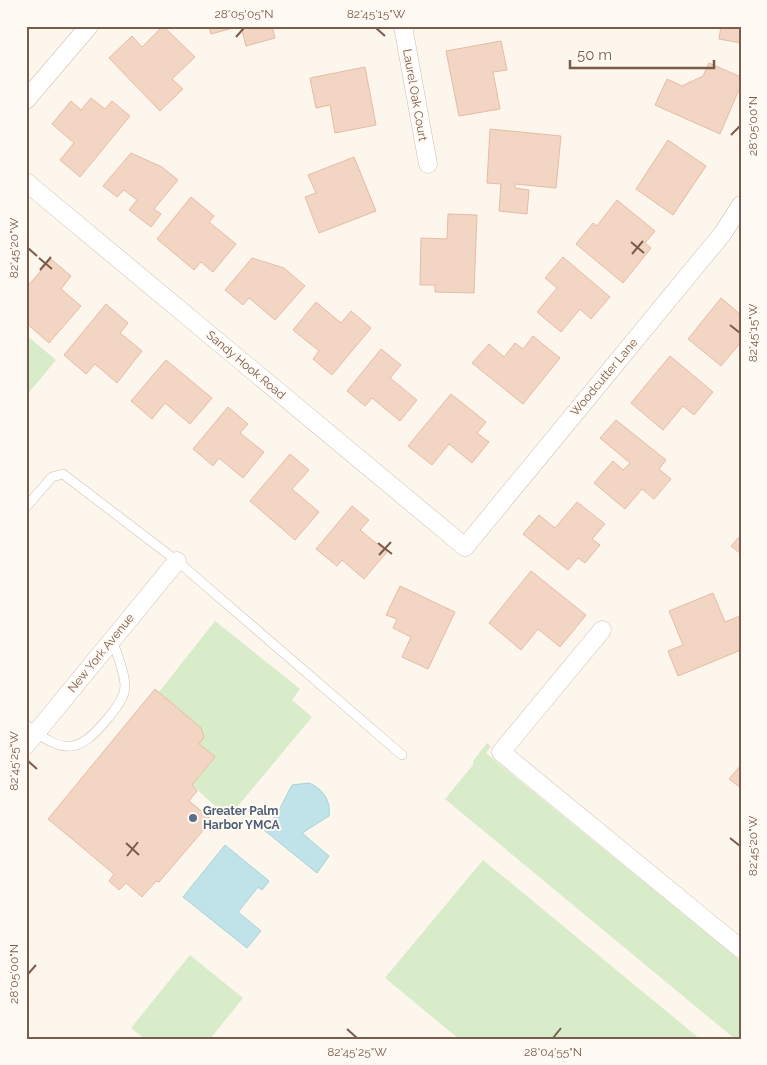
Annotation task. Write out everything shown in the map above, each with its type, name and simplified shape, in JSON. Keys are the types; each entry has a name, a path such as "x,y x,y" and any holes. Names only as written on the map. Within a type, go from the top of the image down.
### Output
{"street":[{"path":"26,100 89,26"},
{"name":"Laurel Oak Court","path":"403,26 428,164"},
{"name":"Sandy Hook Road","path":"26,182 466,547"},
{"name":"Woodcutter Lane","path":"466,547 723,233 741,205"},
{"name":"New York Avenue","path":"29,734 112,640 177,561"},
{"path":"602,630 501,752 741,949"}],"lane":[{"path":"26,507 52,477 63,474 177,561 402,755"},
{"path":"29,734 59,746 80,745 98,730 120,703 125,686 121,664 112,640"}],"green space":[{"path":"26,335 56,360 26,396"},
{"path":"215,621 300,689 292,700 312,717 228,818 192,785 215,757 199,744 204,737 201,728 159,692"},
{"path":"487,743 491,746 486,753 741,961 741,1039 735,1039 445,799 473,765 473,761"},
{"path":"483,860 700,1039 459,1039 385,978"},
{"path":"190,955 243,998 210,1039 145,1039 131,1028"}],"water":[{"path":"309,783 322,792 329,805 329,816 302,833 329,856 317,873 264,830 277,814 292,785"},
{"path":"225,845 269,881 262,890 258,887 238,912 261,931 247,948 183,897"}],"building":[{"path":"163,26 195,57 172,79 183,89 160,111 109,58 132,36 142,47"},
{"path":"209,26 240,26 211,34"},
{"path":"241,26 272,26 275,38 246,46"},
{"path":"721,26 741,26 741,43 719,39"},
{"path":"501,41 507,70 493,72 500,109 459,116 446,51"},
{"path":"709,63 741,77 741,85 720,134 655,105 667,79 682,86 703,76"},
{"path":"365,67 376,125 335,133 330,105 316,108 310,78"},
{"path":"91,98 105,109 112,101 130,116 80,177 60,160 74,143 52,124 71,101 81,110"},
{"path":"490,129 561,136 556,188 515,184 515,188 529,190 527,214 499,211 501,184 487,183"},
{"path":"668,140 706,166 673,215 636,189"},
{"path":"131,153 162,167 178,180 154,209 161,214 151,227 129,210 137,200 124,190 117,197 103,186"},
{"path":"354,157 376,211 319,233 305,197 316,193 308,175"},
{"path":"191,197 214,216 209,222 236,244 213,272 201,262 194,270 157,239"},
{"path":"617,200 655,231 645,243 651,248 623,283 576,244 593,223 597,226"},
{"path":"448,214 477,215 474,293 435,292 435,285 420,285 421,238 447,239"},
{"path":"563,257 610,297 591,319 580,309 561,332 537,312 557,288 545,278"},
{"path":"252,258 284,268 305,286 275,320 249,298 243,305 225,290"},
{"path":"51,259 71,276 61,289 81,306 49,343 26,323 26,288"},
{"path":"721,298 741,315 741,342 721,366 688,339"},
{"path":"316,302 341,323 351,311 371,328 332,375 313,359 319,351 293,330"},
{"path":"106,304 128,323 120,333 142,351 117,383 95,364 86,374 64,355"},
{"path":"533,336 560,358 523,404 472,363 489,344 504,357 515,343 523,349"},
{"path":"381,349 401,365 390,378 417,400 400,421 372,398 365,406 347,391"},
{"path":"670,356 713,392 694,415 683,406 663,430 631,403"},
{"path":"166,360 212,398 190,424 165,403 152,419 131,401"},
{"path":"451,394 486,422 477,433 489,442 472,463 449,444 432,465 408,446"},
{"path":"228,407 248,424 240,433 264,452 243,478 219,458 213,466 193,449"},
{"path":"616,420 666,460 659,469 671,479 654,499 642,489 625,509 594,483 613,461 623,470 630,463 600,438"},
{"path":"290,454 309,470 292,489 319,512 295,540 250,501"},
{"path":"577,502 605,524 592,539 600,545 585,563 578,558 568,570 523,534 539,515 555,528"},
{"path":"352,506 369,520 360,530 387,552 364,579 342,560 337,566 316,549"},
{"path":"741,535 741,554 731,546"},
{"path":"531,571 586,615 560,647 538,629 521,650 489,623"},
{"path":"400,586 455,612 428,669 402,657 411,637 393,628 397,619 386,615"},
{"path":"713,593 725,622 740,616 741,650 678,676 668,651 683,645 669,611"},
{"path":"155,689 201,728 204,737 199,744 215,757 192,785 197,791 189,801 212,820 159,882 156,881 142,897 126,883 119,890 109,881 114,874 48,819"},
{"path":"741,765 741,788 729,779"}],"place":[{"name":"Greater Palm Harbor YMCA","path":"193,818"}]}
